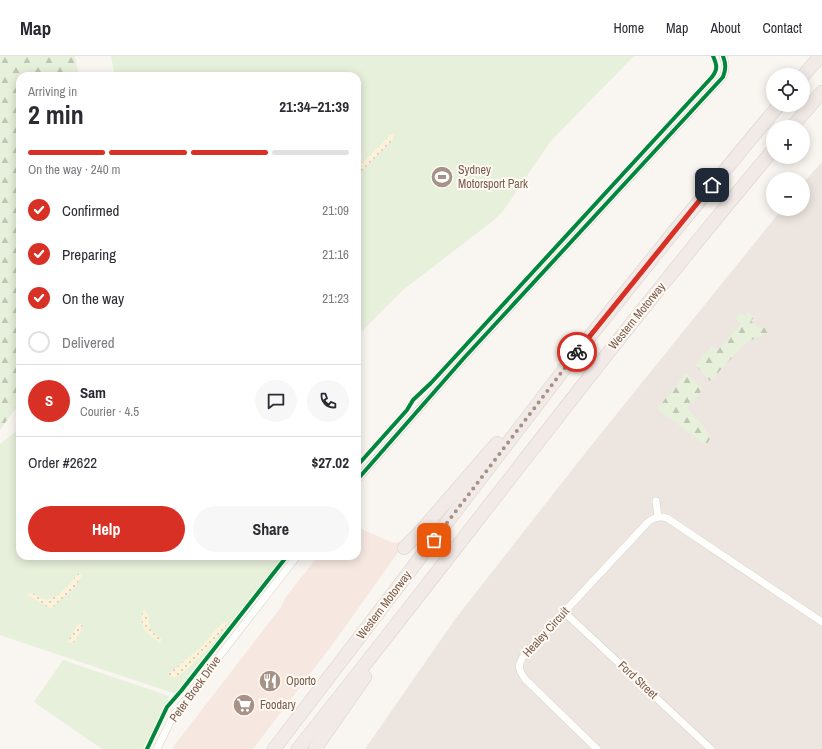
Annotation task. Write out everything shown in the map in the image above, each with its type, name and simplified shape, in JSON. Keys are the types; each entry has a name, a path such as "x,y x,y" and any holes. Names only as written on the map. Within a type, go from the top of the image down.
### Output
{"highway":[{"path":"810,68 820,56"},
{"path":"798,120 822,92"},
{"name":"Western Motorway","path":"274,749 575,355 672,234 773,112"},
{"name":"Western Motorway","path":"298,749 388,636 606,355 766,158"},
{"path":"404,548 488,453 532,400 575,355"},
{"path":"315,749 390,643 388,636"}],"street":[{"path":"361,475 464,358 719,81 725,71 726,66 723,56"},
{"path":"656,501 658,517 667,518 822,622"},
{"name":"Healey Circuit","path":"597,749 521,674 518,668 519,662 648,522 658,517"},
{"name":"Peter Brock Drive","path":"157,749 173,716 294,560"},
{"name":"Ford Street","path":"564,612 711,749"}],"shaded area":[{"path":"822,162 822,749 365,749 456,618 590,447 776,216 810,216 810,175"},
{"path":"361,529 393,543 406,541 335,641 253,749 173,749 173,747 281,607 285,598 315,560 361,560"}],"green space":[{"path":"0,56 75,56 78,72 16,72 16,408 0,430"},
{"name":"Sydney Motorsport Park","path":"111,56 634,56 550,142 503,211 494,220 403,290 361,332 361,72 114,72"},
{"path":"748,312 754,317 751,321 760,329 763,326 768,333 747,342 710,381 695,365 712,346 718,350 741,324 735,319 740,313 745,316"},
{"path":"686,373 703,389 687,408 703,425 710,439 706,445 657,409"},
{"path":"16,431 16,560 281,560 176,694 0,635 0,444"},
{"path":"63,660 169,696 168,701 143,749 102,749 34,702"}],"sand":[{"path":"394,134 391,142 361,172 361,164 390,135"},
{"path":"79,573 82,576 75,587 51,609 27,595 30,593 43,599 53,598 58,595"},
{"path":"144,609 149,617 150,628 156,635 162,638 160,643 144,629 142,615"},
{"path":"226,622 228,623 217,638 191,665 177,677 172,677 168,674 201,647 221,624"},
{"path":"79,623 83,624 78,637 73,643 68,642 69,639"}],"cycle path":[{"path":"361,462 407,410 413,400 431,383 712,77 716,67 713,56"},
{"path":"361,475 464,358 723,77 725,71 723,56"},
{"path":"147,749 167,707 284,560"}],"way so far":[{"path":"434,540 577,352"}],"place":[{"name":"Sydney Motorsport Park","path":"442,177"},
{"name":"Oporto","path":"270,681"},
{"name":"Foodary","path":"244,705"}],"route":[{"path":"577,352 712,185"}]}
